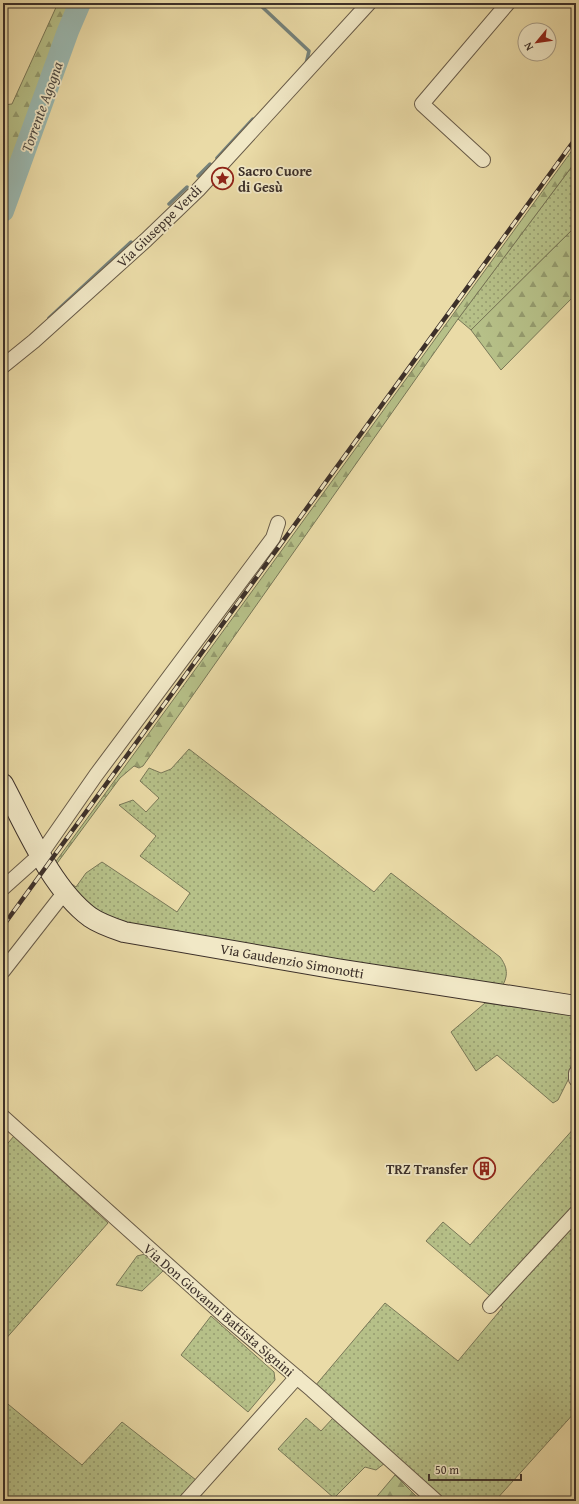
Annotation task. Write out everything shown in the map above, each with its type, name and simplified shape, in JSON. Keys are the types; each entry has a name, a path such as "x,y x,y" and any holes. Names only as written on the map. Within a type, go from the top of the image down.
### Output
{"street":[{"name":"Via Giuseppe Verdi","path":"3,366 34,341 146,240 198,190 369,3"},
{"path":"482,160 422,104 508,3"},
{"path":"3,888 41,854 96,775 273,538 278,523"},
{"name":"Via Gaudenzio Simonotti","path":"3,784 64,893 91,918 108,927 124,932 337,969 576,1006"},
{"path":"3,971 64,893"},
{"path":"576,1073 576,1078"},
{"name":"Via Don Giovanni Battista Signini","path":"3,1117 228,1320 297,1377 436,1501"},
{"path":"490,1306 576,1213"},
{"path":"186,1501 297,1377"}],"green space":[{"path":"58,3 73,3 33,99 3,186 3,105 12,104"},
{"path":"576,145 576,161 458,319 143,766 139,768 134,766 120,778 55,866 54,864"},
{"path":"576,161 576,226 471,330 458,319"},
{"path":"576,226 576,294 501,370 471,330"},
{"path":"189,749 374,892 391,873 500,957 505,967 506,976 498,994 108,927 62,877 76,887 86,873 102,862 177,912 190,893 140,856 156,836 119,805 133,800 146,812 159,798 140,781 149,768 161,773 171,769"},
{"path":"485,1003 576,1015 576,1058 571,1067 570,1076 558,1100 553,1103 497,1055 476,1071 451,1032"},
{"path":"576,1126 576,1411 495,1501 443,1501 315,1386 385,1303 458,1361 503,1307 426,1241 443,1222 470,1245"},
{"path":"14,1136 108,1223 3,1342 3,1149"},
{"path":"145,1254 164,1270 142,1291 116,1285 137,1256"},
{"path":"211,1316 274,1372 275,1380 248,1412 181,1355"},
{"path":"3,1400 82,1465 122,1422 196,1480 177,1501 3,1501"},
{"path":"306,1418 321,1431 333,1418 385,1463 376,1470 365,1467 334,1498 278,1449"},
{"path":"395,1475 421,1501 373,1501"}],"waterway":[{"name":"Torrente Agogna","path":"3,211 68,31 80,3"},
{"path":"258,3 309,51 306,64"},
{"path":"217,158 253,119"},
{"path":"198,176 210,164"},
{"path":"169,204 187,187"},
{"path":"49,318 131,242"}],"railway":[{"path":"3,926 576,138"}],"place":[{"name":"Sacro Cuore di Gesù","path":"223,179"},
{"name":"TRZ Transfer","path":"484,1169"}]}
